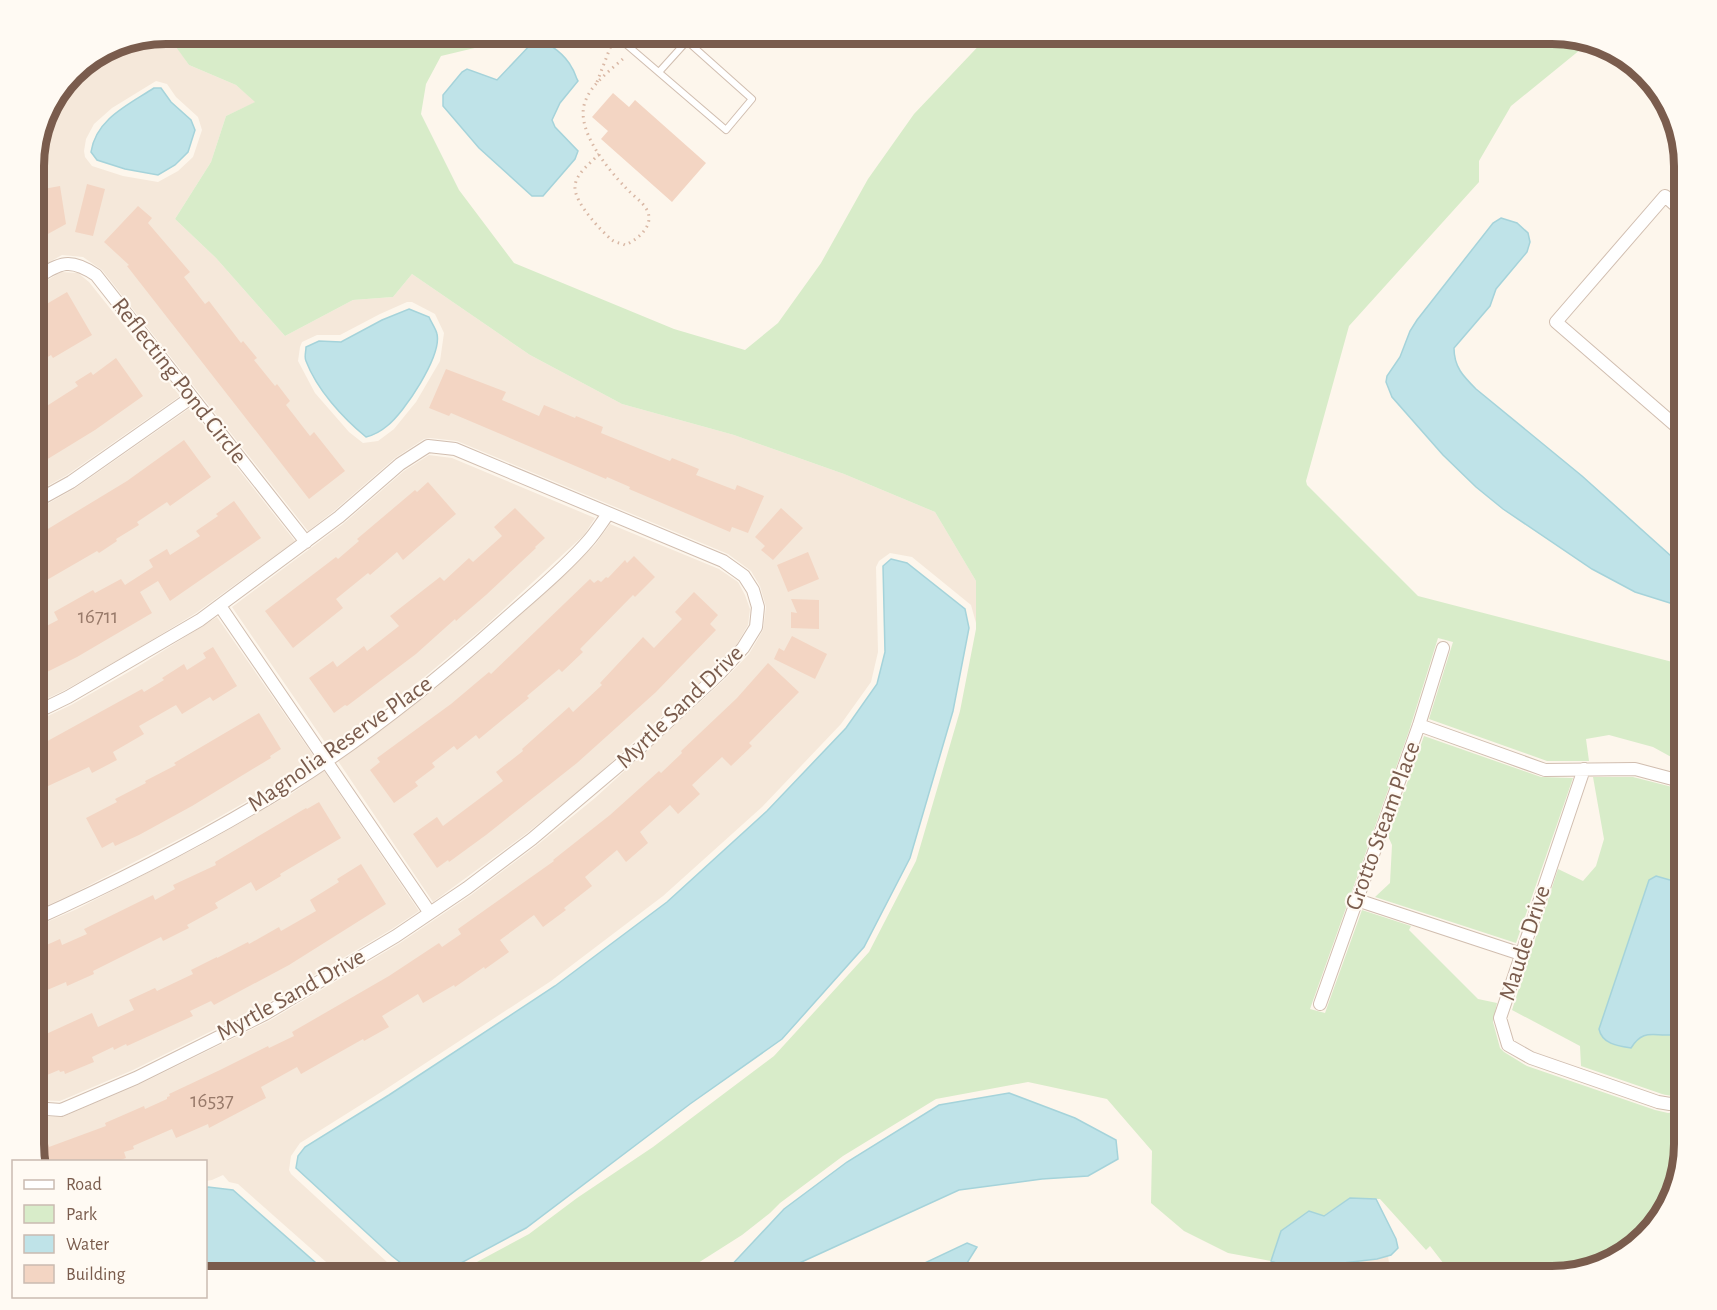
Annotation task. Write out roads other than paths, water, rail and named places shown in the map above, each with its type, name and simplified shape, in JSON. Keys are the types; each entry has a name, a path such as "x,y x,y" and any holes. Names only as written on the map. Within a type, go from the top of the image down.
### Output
{"street":[{"path":"1674,204 1665,196 1556,322 1674,424"},
{"name":"Reflecting Pond Circle","path":"44,273 60,264 82,265 96,275 306,542"},
{"path":"44,496 71,482 192,397"},
{"name":"Myrtle Sand Drive","path":"44,709 68,698 136,659 220,606 339,517 400,464 428,446 455,449 723,561 744,576 753,590 758,607 756,627 744,648 720,673 590,792 467,888 396,936 265,1014 136,1078 61,1110 44,1109"},
{"name":"Magnolia Reserve Place","path":"44,915 195,840 287,786 326,759 417,693 487,635 590,540 608,514"},
{"path":"220,606 430,913"},
{"name":"Grotto Steam Place","path":"1320,1004 1419,725 1443,648"},
{"path":"1419,725 1545,770 1635,769 1674,779"},
{"name":"Maude Drive","path":"1584,769 1500,1018 1508,1045 1531,1058 1648,1098 1674,1103"},
{"path":"1357,900 1521,954"}],"lane":[{"path":"626,44 726,130 752,99 690,44"},
{"path":"659,72 684,44"}],"water":[{"path":"531,44 547,44 562,54 578,81 560,103 552,120 555,127 578,151 575,159 543,196 532,196 479,148 443,106 443,95 467,69 497,80"},
{"path":"154,88 161,88 171,102 191,120 195,130 188,152 175,165 158,175 125,169 97,160 91,152 99,130 124,107"},
{"path":"1501,218 1517,223 1528,233 1530,242 1527,252 1496,289 1490,306 1454,348 1458,366 1476,389 1582,476 1674,559 1674,604 1635,592 1592,569 1503,509 1443,455 1392,397 1386,382 1387,376 1400,357 1410,331 1493,223"},
{"path":"409,309 429,317 436,330 437,344 434,356 403,409 384,428 366,437 348,421 324,393 305,359 306,347 319,341 341,342 382,320"},
{"path":"891,559 907,563 965,609 969,628 953,711 910,858 864,947 782,1039 690,1104 526,1228 455,1266 405,1266 296,1168 298,1156 305,1147 555,986 667,902 767,811 846,728 877,684 885,652 883,566"},
{"path":"1656,876 1674,881 1674,1032 1670,1035 1644,1036 1631,1048 1607,1041 1599,1029 1649,880"},
{"path":"1009,1093 1075,1118 1116,1140 1118,1159 1088,1176 1042,1179 959,1190 794,1266 731,1266 784,1209 847,1162 939,1105"},
{"path":"207,1188 233,1190 319,1266 207,1266"},
{"path":"1350,1198 1376,1199 1396,1239 1398,1248 1391,1255 1377,1259 1318,1266 1284,1266 1271,1261 1281,1231 1309,1211 1324,1216"},
{"path":"967,1243 977,1247 963,1266 918,1266"}]}
